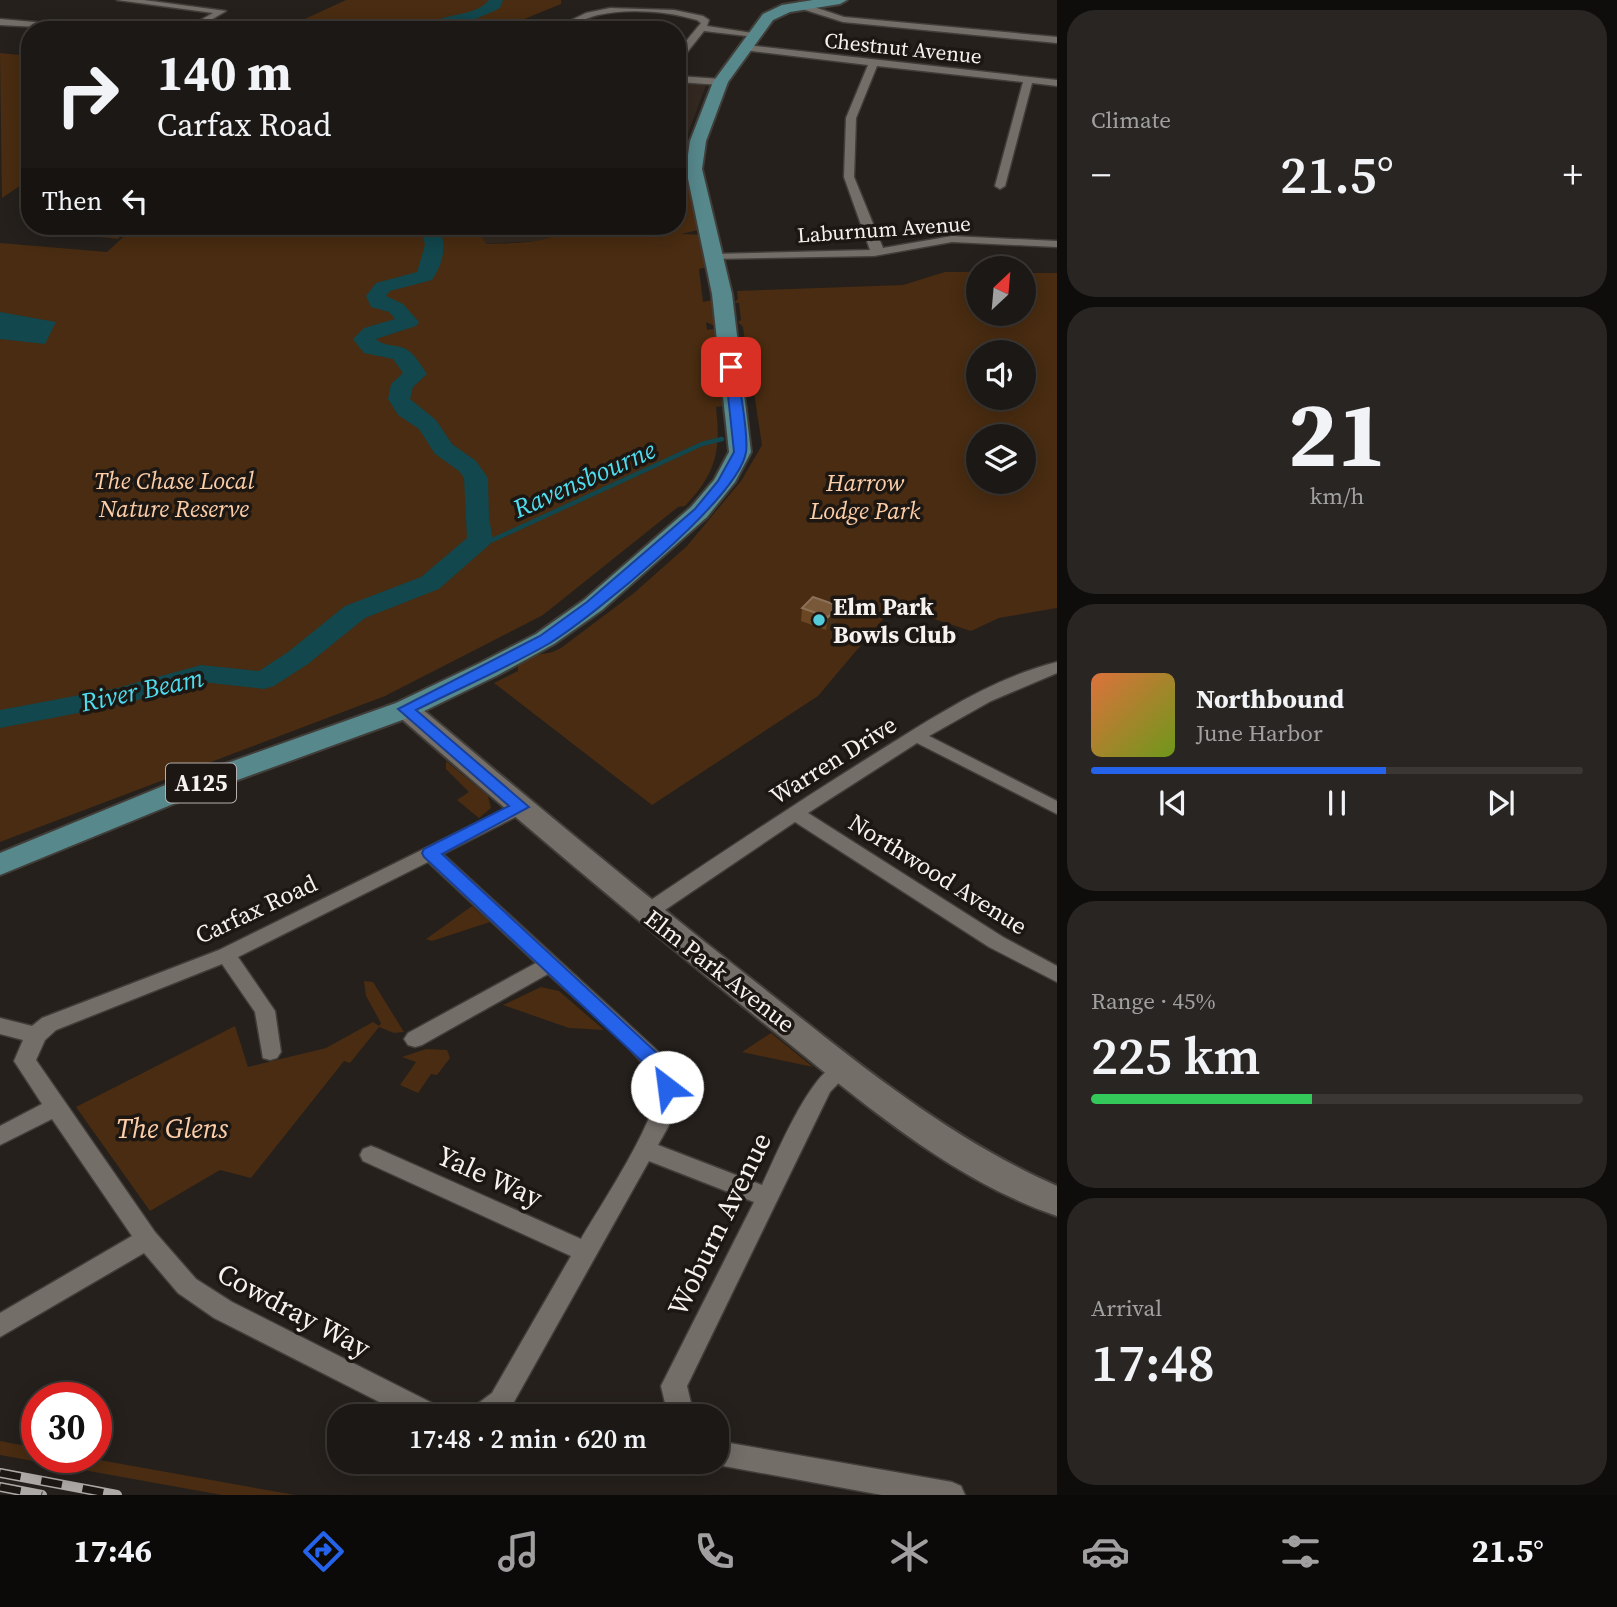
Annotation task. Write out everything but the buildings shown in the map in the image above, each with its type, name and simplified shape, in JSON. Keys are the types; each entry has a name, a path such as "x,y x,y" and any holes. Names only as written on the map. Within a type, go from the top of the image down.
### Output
{"main road":[{"name":"A125","path":"0,865 173,793 406,709 545,639 661,548 699,512 724,482 740,452 740,440 722,294 694,169 698,141 721,82 768,17 790,4 840,0"}],"street":[{"path":"121,0 220,10 220,14 206,21"},
{"path":"196,7 206,0"},
{"path":"790,4 843,19 1057,40"},
{"path":"576,21 610,11 686,13 705,19 702,29 686,49"},
{"path":"571,12 588,16"},
{"path":"0,22 21,24"},
{"path":"702,29 755,34"},
{"name":"Chestnut Avenue","path":"746,48 1057,83"},
{"path":"874,62 851,118 849,177 875,248 881,252"},
{"path":"1000,186 1028,79"},
{"path":"686,80 721,82"},
{"name":"Laburnum Avenue","path":"715,257 881,252 952,239 1057,244"},
{"name":"Warren Drive","path":"646,913 793,813 916,736 982,700 1056,668"},
{"name":"Elm Park Avenue","path":"406,709 646,913 842,1068 947,1141 1026,1190 1057,1202"},
{"path":"916,736 1057,808"},
{"name":"Carfax Road","path":"36,1035 49,1024 78,1011 226,956 521,807"},
{"name":"Northwood Avenue","path":"793,813 996,942 1057,975"},
{"path":"430,853 653,1060 664,1077 667,1107 497,1404"},
{"path":"226,956 265,1012 270,1052"},
{"path":"415,1039 550,964"},
{"path":"0,1026 36,1035"},
{"name":"Cowdray Way","path":"36,1035 25,1061 147,1239 187,1286 223,1310 409,1404"},
{"name":"Woburn Avenue","path":"678,1404 674,1387 822,1087 842,1068"},
{"path":"0,1136 55,1107"},
{"path":"644,1149 767,1197"},
{"name":"Yale Way","path":"371,1155 585,1252"},
{"path":"0,1326 147,1239"},
{"path":"729,1455 952,1495"}],"shaded area":[{"path":"686,84 706,85 686,139"},
{"path":"476,235 555,235 554,240 481,244"}],"green space":[{"path":"346,0 561,0 561,4 520,21 300,21"},
{"path":"0,53 21,55 21,185 2,198"},
{"path":"686,186 691,187 698,230 686,233"},
{"path":"82,235 122,235 118,239"},
{"name":"The Chase Local Nature Reserve","path":"125,235 481,235 486,244 552,237 705,235 711,266 699,269 703,302 712,300 717,327 706,322 707,330 720,328 721,344 717,348 721,351 723,364 712,368 721,380 723,406 716,407 717,449 710,472 685,506 678,507 543,615 385,696 0,842 0,243 107,252"},
{"name":"Harrow Lodge Park","path":"945,272 966,272 966,326 1036,326 1036,273 1057,273 1057,608 999,618 971,631 894,606 818,696 652,805 494,683 518,671 518,665 531,657 561,648 634,593 687,546 741,481 762,445 754,393 748,388 752,385 751,379 746,378 749,368 743,327 738,322 741,320 739,303 734,303 738,299 737,291 903,285"},
{"path":"446,761 488,796 491,808 479,818 457,800 469,792 446,769"},
{"path":"472,906 490,922 432,941 426,939"},
{"name":"The Glens","path":"364,981 373,982 404,1032 394,1033 379,1027 350,1063 344,1061 251,1178 220,1170 150,1211 76,1107 235,1026 248,1067 326,1048 373,1022 379,1026 381,1023 366,996"},
{"path":"541,987 559,991 604,1030 569,1028 503,1005"},
{"path":"771,1033 813,1067 742,1052"},
{"path":"426,1049 447,1050 450,1058 437,1075 431,1074 418,1093 400,1085 416,1062 402,1057"},
{"path":"0,1441 21,1445 21,1459 0,1455"},
{"path":"112,1462 295,1495 222,1495 100,1473 112,1473"}],"water":[{"path":"0,312 56,322 45,344 0,339"}],"waterway":[{"name":"River Beam","path":"447,21 468,18 495,5 496,0"},
{"name":"River Beam","path":"0,719 120,696 201,673 264,680 298,658 355,612 430,583 480,540 476,518 476,478 468,466 443,449 428,425 406,410 399,399 402,384 416,374 400,354 372,348 364,339 371,332 409,322 396,308 378,303 376,296 383,287 425,276 432,257 433,235"},
{"name":"Ravensbourne","path":"462,554 702,444 722,439"}],"railway":[{"path":"0,1473 117,1495"},
{"path":"0,1487 42,1495"}],"place":[{"name":"Elm Park Bowls Club","path":"819,620"}],"route":[{"path":"667,1087 653,1060 430,853 521,807 406,709 545,639 593,605 699,512 724,482 740,452 731,367"}]}
